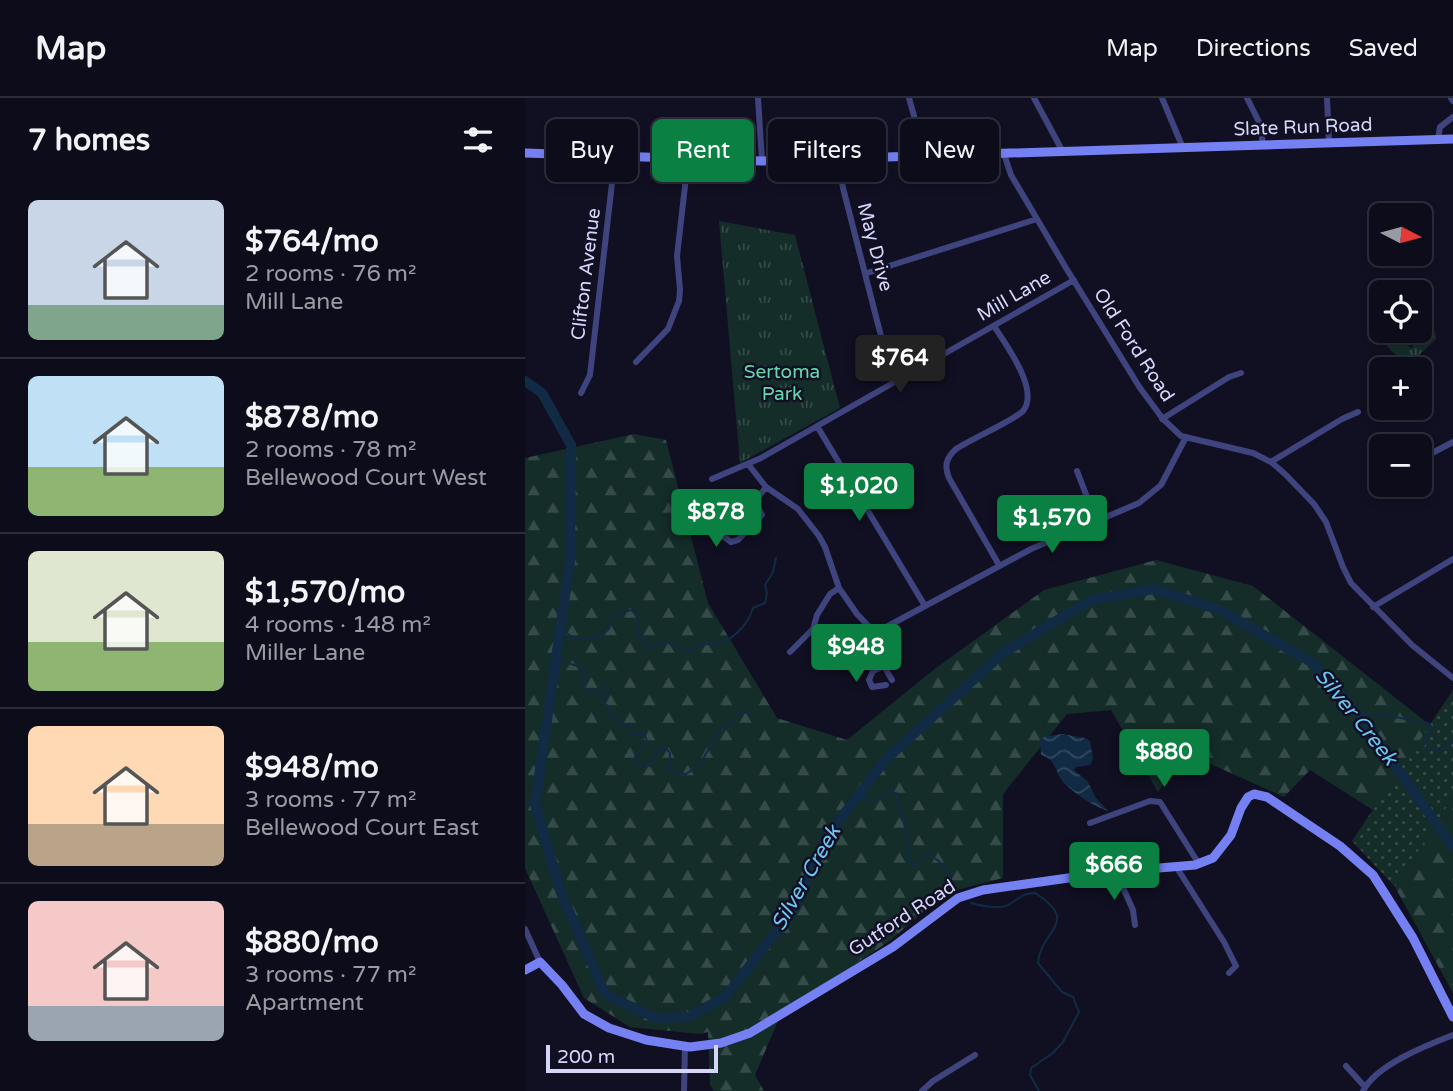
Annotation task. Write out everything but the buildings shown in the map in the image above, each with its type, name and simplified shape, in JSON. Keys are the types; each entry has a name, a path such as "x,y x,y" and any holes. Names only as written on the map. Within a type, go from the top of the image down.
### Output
{"street":[{"path":"758,98 762,161"},
{"path":"909,98 915,119"},
{"path":"1034,98 1063,152"},
{"path":"1162,98 1183,148"},
{"path":"1247,98 1260,124 1263,145"},
{"path":"1327,98 1329,143"},
{"path":"1438,139 1440,127 1453,117"},
{"name":"Slate Run Road","path":"999,153 1453,139"},
{"name":"Slate Run Road","path":"525,153 546,154"},
{"name":"Old Ford Road","path":"1004,153 1011,175 1037,219 1140,388 1162,419 1186,437 1244,450 1271,462 1314,505 1331,531 1346,576 1412,645 1453,678"},
{"name":"Slate Run Road","path":"754,161 768,161"},
{"name":"Clifton Avenue","path":"581,393 590,375 612,182"},
{"path":"636,362 668,329 679,301 677,256 685,182"},
{"name":"May Drive","path":"842,182 882,340 896,382"},
{"path":"867,273 1037,219"},
{"name":"Mill Lane","path":"712,479 748,464 1074,281"},
{"path":"994,326 1026,383 1027,404 1019,414 956,449 946,466 949,478 999,565"},
{"path":"1162,419 1229,377 1241,373"},
{"path":"1271,462 1358,412"},
{"path":"817,426 925,606"},
{"path":"875,633 1031,549 1139,503 1157,489 1186,437"},
{"path":"1432,453 1453,442"},
{"path":"748,464 767,488 798,509 809,521 825,547 839,588 857,614 875,633 884,666 892,680"},
{"path":"1077,471 1097,523"},
{"path":"755,501 762,515 738,540 727,540 723,536 724,528 732,515 755,501 767,488"},
{"path":"1373,607 1453,559"},
{"path":"790,652 813,628 830,594 839,588"},
{"path":"884,666 873,671 869,680 872,687 886,685"},
{"name":"Gutford Road","path":"540,962 585,1014 609,1028 685,1046 721,1043 750,1033 894,947 958,898 983,890 1116,872 1177,868 1213,858 1231,835 1248,797 1254,794 1267,797 1340,846 1373,875 1413,938 1453,1017"},
{"path":"1090,823 1150,801 1160,802 1199,864"},
{"path":"1177,868 1236,966 1229,973"},
{"path":"1116,872 1133,911 1135,925"},
{"path":"525,929 540,962 525,970"},
{"path":"1346,1066 1364,1089 1391,1065 1416,1049 1453,1035"},
{"path":"684,1091 685,1046"},
{"path":"922,1091 975,1055"}],"green space":[{"name":"Sertoma Park","path":"719,221 795,235 840,408 740,463"},
{"path":"1432,332 1435,332 1436,339 1432,343"},
{"path":"1384,343 1405,343 1411,348 1416,343 1432,343 1416,357 1400,357"},
{"path":"634,434 666,440 708,603 777,718 847,740 936,668 1044,590 1156,560 1253,586 1430,725 1373,810 1310,770 1284,797 1184,752 1158,792 1111,710 1067,714 1003,794 1003,878 945,893 891,940 781,1014 755,1075 764,1091 714,1091 710,1085 708,1032 700,1034 630,1027 584,998 525,868 525,458"},
{"path":"1453,690 1453,797 1395,887 1352,841"},
{"path":"1453,797 1453,993 1395,887"}],"water":[{"path":"1062,734 1090,741 1093,759 1090,765 1076,767 1074,770 1088,782 1096,798 1108,811 1070,788 1061,780 1053,763 1041,755 1040,741 1043,737"}],"waterway":[{"name":"Silver Creek","path":"525,381 542,393 571,445 570,561 535,804 561,893 606,995 656,1018 689,1017 726,996 791,913 828,835 886,759 1003,653 1091,600 1154,589 1220,610 1313,663 1359,715 1453,847"},
{"path":"561,629 575,639 598,638 609,629 614,615 631,610 637,615 636,631 650,648 665,642 690,650 723,642 742,628 753,608 765,603 765,585 773,572 776,558"},
{"path":"557,660 585,668 582,682 585,691 594,693 606,686 609,692 601,700 609,707 610,715 619,725 630,726 629,731 633,735 644,733 647,741 634,760 649,766 656,754 665,747 670,753 669,768 675,773 686,774 700,764 719,731 732,725 738,712 750,713"},
{"path":"1359,715 1378,714 1428,723 1432,727 1423,747 1427,749 1438,749 1453,742"},
{"path":"858,796 875,801 889,791 896,793 912,864 920,865 924,854 930,855 943,866 955,888"},
{"path":"971,903 1002,907 1024,895 1035,893 1056,912 1055,927 1040,952 1038,963 1062,992 1073,997 1079,1012 1063,1042 1053,1053 1031,1068 1030,1075 1039,1091"}]}
